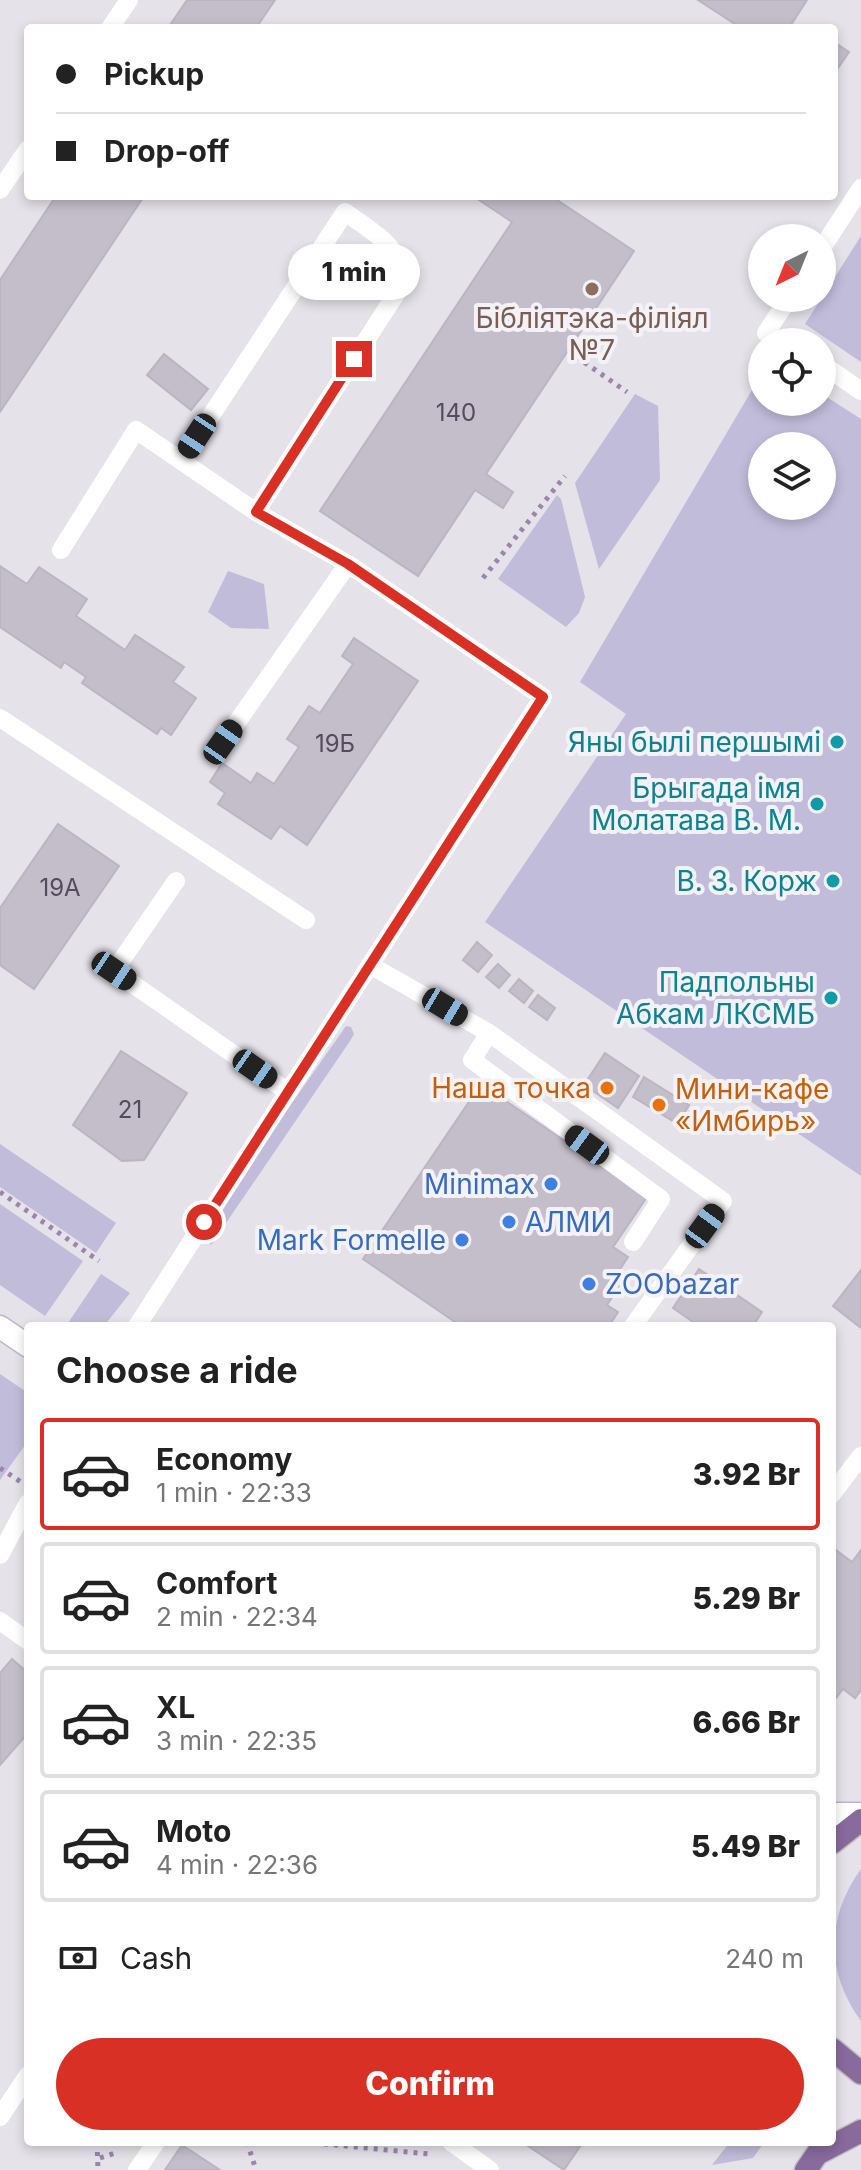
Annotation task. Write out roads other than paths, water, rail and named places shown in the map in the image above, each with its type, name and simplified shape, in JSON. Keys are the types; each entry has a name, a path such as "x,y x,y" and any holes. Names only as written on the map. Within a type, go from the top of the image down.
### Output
{"main road":[{"path":"0,1327 24,1343"},
{"path":"836,1814 861,1817"},
{"path":"836,1839 861,1817"},
{"path":"836,2052 861,2073"},
{"path":"836,2144 861,2131"},
{"path":"813,2155 831,2146"}],"lane":[{"path":"113,24 129,0"},
{"path":"0,190 24,155"},
{"path":"836,226 861,188"},
{"path":"181,461 345,212 394,249 402,264 403,283 256,512"},
{"path":"836,374 861,391"},
{"path":"61,550 136,430 256,512 348,564 543,697 140,1322"},
{"path":"223,742 348,564"},
{"path":"0,718 306,920"},
{"path":"176,881 114,971 288,1092"},
{"path":"370,965 489,1033 723,1201 636,1322"},
{"path":"489,1033 472,1060 661,1199 633,1242"},
{"path":"836,1489 861,1456"},
{"path":"0,1555 24,1510"},
{"path":"0,1621 24,1638"},
{"path":"0,2117 24,2081"},
{"path":"137,2170 153,2146"},
{"path":"454,2146 470,2164 490,2170"}],"place":[{"name":"Бібліятэка-філіял №7","path":"592,289"},
{"name":"Яны былі першымі","path":"837,742"},
{"name":"Брыгада імя Молатава В. М.","path":"817,804"},
{"name":"В. З. Корж","path":"833,881"},
{"name":"Падпольны Абкам ЛКСМБ","path":"831,998"},
{"name":"Наша точка","path":"607,1088"},
{"name":"Мини-кафе «Имбирь»","path":"659,1105"},
{"name":"Minimax","path":"551,1184"},
{"name":"АЛМИ","path":"509,1222"},
{"name":"Mark Formelle","path":"462,1240"},
{"name":"ZOObazar","path":"589,1284"}]}
